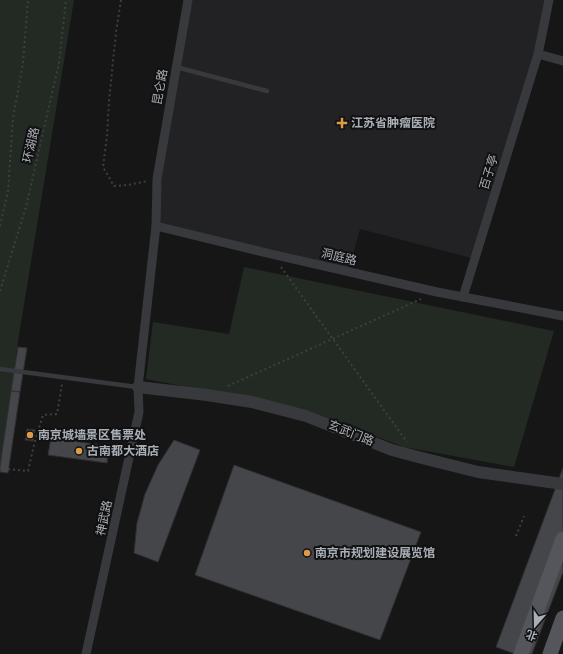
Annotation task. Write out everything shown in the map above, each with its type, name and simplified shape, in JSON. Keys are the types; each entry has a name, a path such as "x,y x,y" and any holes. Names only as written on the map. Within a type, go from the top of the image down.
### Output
{"main road":[{"path":"521,654 563,539"},
{"path":"550,654 563,618"}],"street":[{"name":"昆仑路","path":"157,179 188,0"},
{"name":"百子亭","path":"463,297 538,54 549,0"},
{"path":"538,54 563,62"},
{"path":"156,226 157,179"},
{"name":"洞庭路","path":"156,226 437,292 563,316"},
{"name":"神武路","path":"86,654 139,412 138,387 156,226"},
{"name":"玄武门路","path":"138,387 252,402 306,416 392,450 418,457 478,472 563,484"}],"lane":[{"path":"176,67 267,91"},
{"path":"0,369 138,387"}],"path":[{"path":"0,226 8,191 13,118 23,63 28,0"},
{"name":"环湖路","path":"0,291 26,207 59,63 66,0"},
{"path":"121,0 116,32 103,167 114,186 128,185 157,179"},
{"path":"271,254 418,457"},
{"path":"228,386 437,292"},
{"path":"8,469 28,471 43,414 57,414 63,377"},
{"path":"516,536 524,516"}],"shaded area":[{"path":"0,0 74,0 19,335 0,466"},
{"name":"江苏省肿瘤医院","path":"188,0 549,0 475,259 360,229 348,272 156,226 157,179"},
{"path":"244,267 554,331 514,467 404,447 306,410 146,379 153,322 229,334"}],"building":[{"path":"18,347 27,348 20,392 11,391"},
{"path":"11,391 20,392 8,473 0,472 0,466"},
{"name":"南京城墙景区售票处","path":"27,429 35,430 33,441 25,440"},
{"name":"古南都大酒店","path":"51,438 109,446 107,463 48,455"},
{"path":"174,440 200,450 158,562 134,553 137,523 145,494 158,465"},
{"name":"南京市规划建设展览馆","path":"234,465 421,532 380,640 195,575"},
{"path":"563,468 563,572 532,654 515,654 496,647"}],"place":[{"name":"江苏省肿瘤医院","path":"342,123"},
{"name":"南京城墙景区售票处","path":"30,435"},
{"name":"古南都大酒店","path":"79,451"},
{"name":"南京市规划建设展览馆","path":"307,553"}]}
